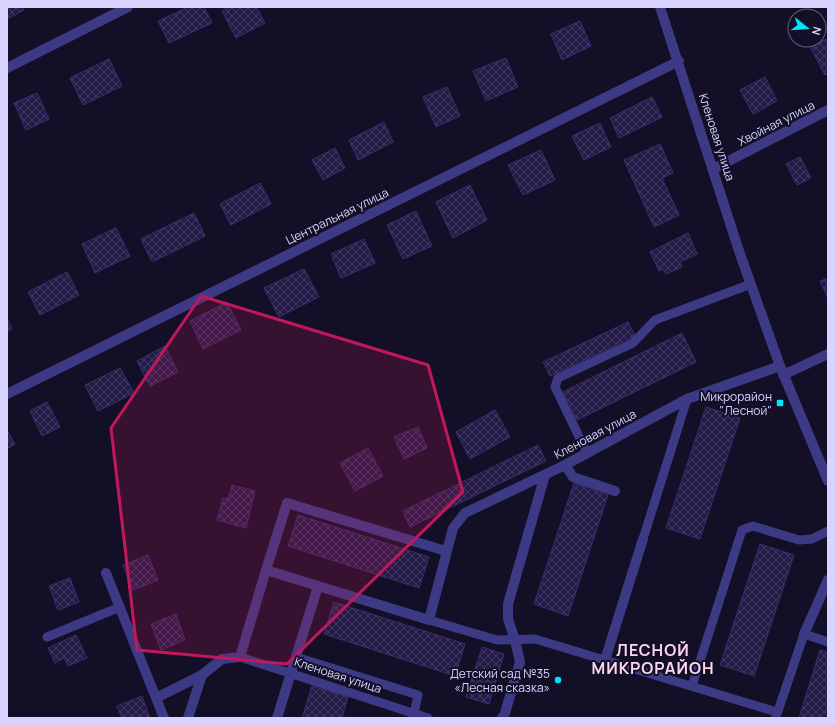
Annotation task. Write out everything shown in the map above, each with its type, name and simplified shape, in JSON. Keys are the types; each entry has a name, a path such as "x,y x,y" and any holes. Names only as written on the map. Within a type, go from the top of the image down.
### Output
{"street":[{"path":"7,68 128,7"},
{"name":"Кленовая улица","path":"660,7 781,371 828,481"},
{"name":"Центральная улица","path":"7,394 679,61"},
{"name":"Хвойная улица","path":"713,168 828,110"},
{"path":"781,371 828,354"},
{"name":"Кленовая улица","path":"429,620 453,528 465,513 565,465 687,399 781,371"},
{"path":"565,465 573,477 615,491"},
{"path":"502,718 505,713 520,662 516,640 508,619 508,604 545,474"},
{"path":"240,657 287,503 446,551"},
{"path":"604,660 643,539"},
{"path":"266,570 429,620"},
{"path":"106,573 164,718"},
{"path":"804,634 828,580"},
{"path":"277,718 318,586"},
{"name":"Кленовая улица","path":"156,698 202,675 222,659 240,657"},
{"path":"188,718 202,675"}],"lane":[{"path":"588,453 555,387 558,378 634,343 655,320 751,284"},
{"path":"643,539 687,399"},
{"path":"692,686 742,530 754,526 799,540 812,539 828,531"},
{"path":"47,637 120,607"},
{"path":"429,620 497,640 535,639 692,686 776,715 804,634 828,642"},
{"name":"Кленовая улица","path":"240,657 414,716 428,718"},
{"path":"296,657 418,695 414,716"}],"highlighted area":[{"path":"201,296 428,365 463,492 287,664 137,650 111,428"}],"building":[{"path":"7,7 22,7 24,10 7,19"},
{"path":"189,7 204,7 212,23 169,43 158,21"},
{"path":"229,7 256,7 265,23 236,38 222,11"},
{"path":"580,21 591,46 562,60 551,34"},
{"path":"827,42 828,74 825,75 811,48 827,48"},
{"path":"506,58 518,87 486,101 473,71"},
{"path":"109,59 122,86 83,105 70,78"},
{"path":"765,77 777,101 753,114 740,90"},
{"path":"447,87 460,116 436,127 423,97"},
{"path":"37,93 49,119 26,130 14,103"},
{"path":"652,97 662,117 619,138 610,118"},
{"path":"384,122 393,142 358,160 349,140"},
{"path":"600,123 611,147 584,160 572,136"},
{"path":"660,144 673,173 662,178 679,215 654,227 624,160"},
{"path":"335,148 345,168 323,180 312,160"},
{"path":"541,150 555,180 523,195 508,165"},
{"path":"800,157 811,178 797,185 786,164"},
{"path":"260,183 271,204 231,225 220,204"},
{"path":"470,185 487,220 453,238 436,202"},
{"path":"416,211 432,246 403,259 387,225"},
{"path":"194,213 205,236 152,262 141,239"},
{"path":"116,228 130,256 95,273 82,244"},
{"path":"688,233 697,254 680,262 682,267 666,274 663,269 659,271 650,252"},
{"path":"364,239 375,263 341,278 331,254"},
{"path":"304,269 319,297 279,317 264,288"},
{"path":"67,272 79,295 40,315 28,292"},
{"path":"828,278 828,298 820,281"},
{"path":"227,302 241,330 203,349 190,321"},
{"path":"7,318 12,329 7,332"},
{"path":"628,322 635,336 550,376 543,362"},
{"path":"682,333 696,362 577,420 563,392"},
{"path":"165,346 178,372 150,386 137,361"},
{"path":"120,368 134,393 98,411 85,385"},
{"path":"47,402 60,427 42,436 30,411"},
{"path":"706,407 740,418 700,539 666,528"},
{"path":"495,410 510,437 470,459 456,432"},
{"path":"418,427 427,448 404,459 394,437"},
{"path":"7,430 15,444 7,449"},
{"path":"538,445 546,461 410,527 403,511"},
{"path":"368,448 383,476 355,491 340,463"},
{"path":"574,483 608,495 568,616 534,604"},
{"path":"232,485 255,491 246,528 217,520 223,498 228,499"},
{"path":"298,515 429,557 419,588 288,546"},
{"path":"760,544 794,555 754,676 720,665"},
{"path":"148,555 158,580 133,590 123,565"},
{"path":"70,578 79,602 58,610 49,586"},
{"path":"334,602 465,644 455,676 324,634"},
{"path":"176,614 185,640 161,650 151,624"},
{"path":"76,635 87,658 68,666 64,658 55,663 48,648"},
{"path":"482,647 504,654 489,704 466,697"},
{"path":"820,650 828,653 828,718 799,718"},
{"path":"312,686 348,697 342,718 302,718"},
{"path":"142,696 150,718 122,718 117,706"}],"place":[{"name":"Микрорайон \"Лесной\"","path":"780,403"},
{"name":"Детский сад №35 «Лесная сказка»","path":"558,680"}],"district":[{"name":"ЛЕСНОЙ МИКРОРАЙОН","path":"653,659"}]}
